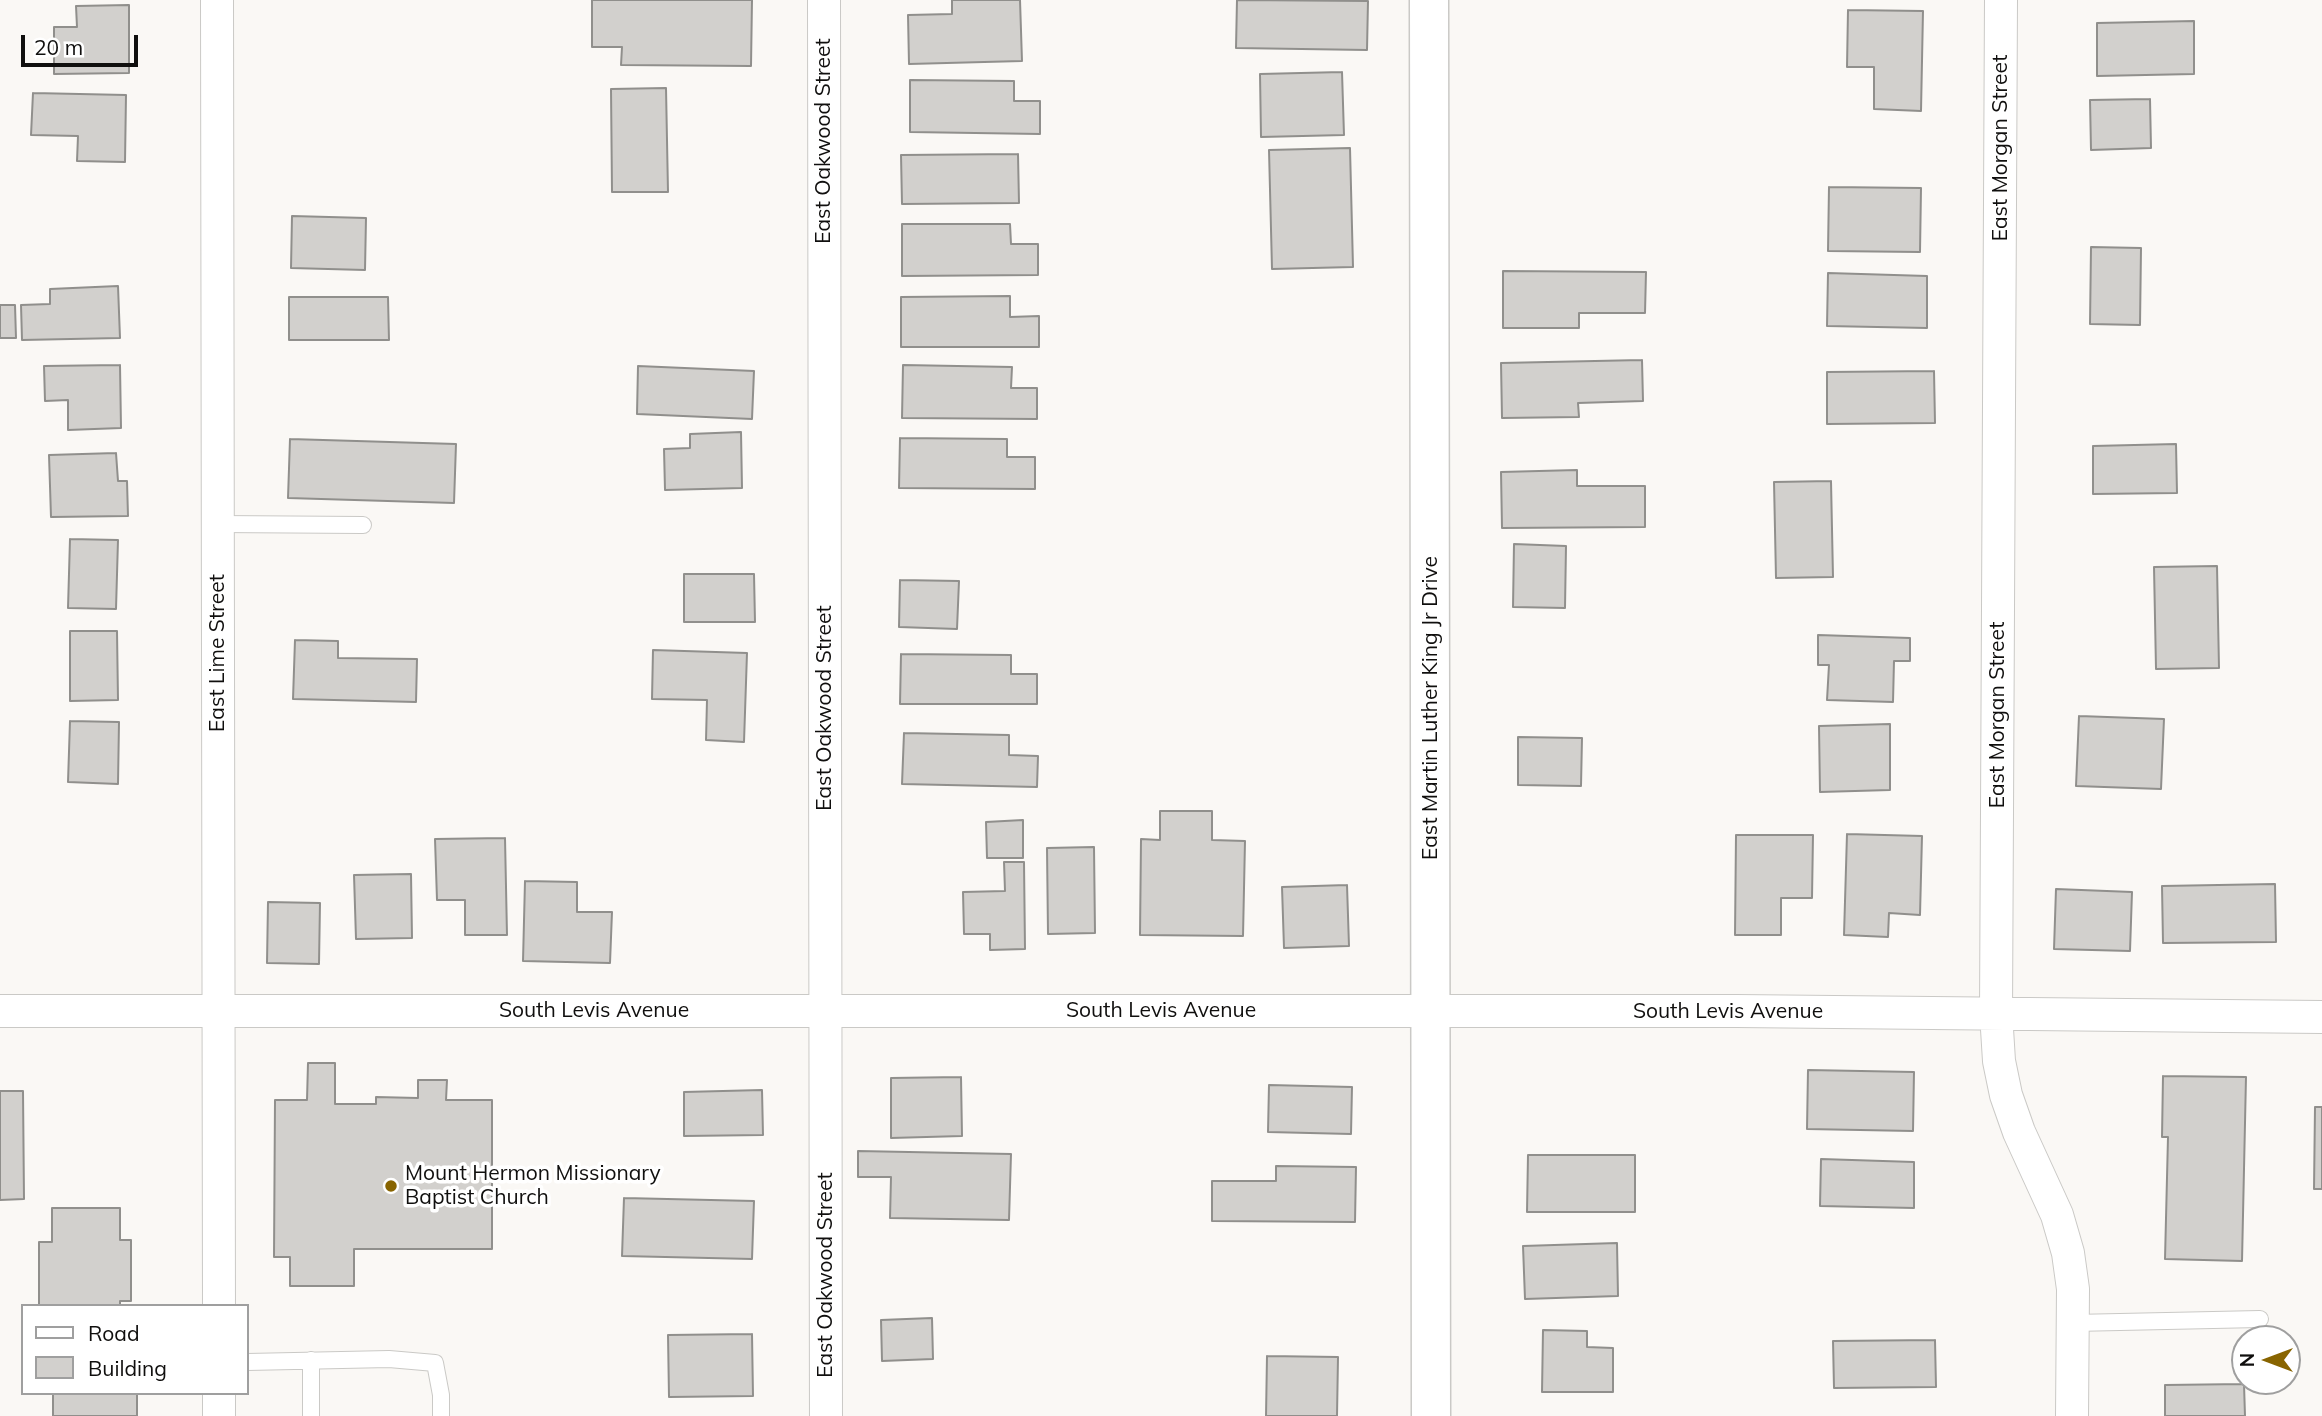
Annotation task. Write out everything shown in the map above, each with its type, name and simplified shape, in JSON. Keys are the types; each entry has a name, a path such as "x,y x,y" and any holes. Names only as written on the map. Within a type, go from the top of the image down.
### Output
{"street":[{"name":"East Lime Street","path":"217,0 219,1304"},
{"name":"East Oakwood Street","path":"824,0 827,1416"},
{"name":"East Martin Luther King Jr Drive","path":"1429,0 1431,1416"},
{"name":"East Morgan Street","path":"2001,0 1996,1013 1999,1061 2006,1095 2065,1242 2073,1289 2071,1416"},
{"name":"South Levis Avenue","path":"0,1011 1996,1013 2322,1017"},
{"path":"219,1395 219,1416"}],"lane":[{"path":"218,524 363,525"},
{"path":"2073,1323 2260,1319"},
{"path":"248,1362 389,1359 435,1363 441,1395 441,1416"},
{"path":"311,1360 311,1416"}],"building":[{"path":"592,0 752,0 751,66 621,65 622,47 592,47"},
{"path":"952,0 1020,0 1022,61 909,64 908,15 952,14"},
{"path":"1237,0 1368,1 1367,50 1236,48"},
{"path":"129,5 129,73 54,74 54,27 77,27 76,6"},
{"path":"1848,10 1923,11 1921,111 1874,109 1874,67 1847,67"},
{"path":"2194,21 2194,74 2097,76 2097,23"},
{"path":"1342,72 1344,135 1261,137 1260,74"},
{"path":"910,80 1014,81 1014,101 1040,101 1040,134 910,132"},
{"path":"666,88 668,192 612,192 611,89"},
{"path":"33,93 126,95 125,162 77,161 78,136 31,135"},
{"path":"2150,99 2151,148 2091,150 2090,100"},
{"path":"1350,148 1353,267 1272,269 1269,150"},
{"path":"1018,154 1019,203 902,204 901,155"},
{"path":"1829,187 1921,188 1920,252 1828,251"},
{"path":"292,216 366,218 365,270 291,268"},
{"path":"902,224 1010,224 1011,244 1038,244 1038,275 902,276"},
{"path":"2091,247 2141,248 2140,325 2090,324"},
{"path":"1503,271 1646,272 1645,313 1579,313 1579,328 1503,328"},
{"path":"1828,273 1927,276 1927,328 1827,326"},
{"path":"118,286 120,338 22,340 21,305 50,304 50,289"},
{"path":"1010,296 1010,317 1039,316 1039,347 901,347 901,297"},
{"path":"289,297 388,297 389,340 289,340"},
{"path":"0,305 15,305 16,338 0,338"},
{"path":"1642,360 1643,401 1578,403 1579,417 1502,418 1501,363"},
{"path":"120,365 121,428 68,430 68,400 45,401 44,366"},
{"path":"903,365 1012,367 1011,388 1037,388 1037,419 902,418"},
{"path":"638,366 754,371 752,419 637,414"},
{"path":"1934,371 1935,423 1827,424 1827,372"},
{"path":"741,432 742,488 665,490 664,449 690,448 690,434"},
{"path":"900,438 1007,439 1007,457 1035,457 1035,489 899,488"},
{"path":"290,439 456,444 454,503 288,498"},
{"path":"2176,444 2177,493 2093,494 2093,446"},
{"path":"116,453 118,481 127,481 128,516 51,517 49,455"},
{"path":"1577,470 1577,486 1645,486 1645,527 1502,528 1501,472"},
{"path":"1831,481 1833,577 1776,578 1774,482"},
{"path":"70,539 118,540 116,609 68,608"},
{"path":"1514,544 1566,546 1565,608 1513,607"},
{"path":"2217,566 2219,668 2156,669 2154,567"},
{"path":"684,574 754,574 755,622 684,622"},
{"path":"900,580 959,581 957,629 899,627"},
{"path":"70,631 117,631 118,700 70,701"},
{"path":"1818,635 1910,638 1910,661 1894,661 1893,702 1827,700 1829,665 1818,665"},
{"path":"295,640 338,641 338,658 417,659 416,702 293,699"},
{"path":"653,650 747,653 744,742 706,740 707,700 652,699"},
{"path":"901,654 1011,655 1011,674 1037,674 1037,704 900,704"},
{"path":"2079,716 2164,719 2161,789 2076,786"},
{"path":"70,721 119,722 118,784 68,782"},
{"path":"1890,724 1890,790 1820,792 1819,726"},
{"path":"904,733 1009,735 1009,755 1038,756 1037,787 902,784"},
{"path":"1518,737 1582,738 1581,786 1518,785"},
{"path":"1160,811 1212,811 1212,840 1245,841 1243,936 1140,935 1141,839 1160,840"},
{"path":"1023,820 1023,858 987,858 986,822"},
{"path":"1847,834 1922,836 1920,915 1889,913 1888,937 1844,935"},
{"path":"1736,835 1813,835 1812,898 1781,898 1781,935 1735,935"},
{"path":"505,838 507,935 465,935 465,900 437,900 435,839"},
{"path":"1094,847 1095,933 1048,934 1047,848"},
{"path":"1004,862 1024,862 1025,949 990,950 990,934 964,934 963,892 1005,891"},
{"path":"411,874 412,938 356,939 354,875"},
{"path":"525,881 577,882 577,912 612,912 610,963 523,961"},
{"path":"2275,884 2276,942 2163,943 2162,886"},
{"path":"1347,885 1349,946 1284,948 1282,887"},
{"path":"2056,889 2132,892 2130,951 2054,949"},
{"path":"268,902 320,903 319,964 267,963"},
{"path":"308,1063 335,1063 335,1104 376,1104 376,1097 418,1098 418,1080 447,1080 446,1100 492,1100 492,1249 354,1249 354,1286 290,1286 290,1257 274,1257 275,1100 307,1100"},
{"path":"1808,1070 1914,1072 1913,1131 1807,1129"},
{"path":"2163,1076 2246,1077 2242,1261 2165,1259 2168,1137 2162,1137"},
{"path":"961,1077 962,1136 891,1138 891,1078"},
{"path":"1269,1085 1352,1087 1351,1134 1268,1132"},
{"path":"762,1090 763,1135 684,1136 684,1092"},
{"path":"0,1091 23,1091 24,1199 0,1200"},
{"path":"2315,1107 2322,1107 2322,1189 2314,1189"},
{"path":"858,1151 1011,1154 1009,1220 890,1218 891,1177 858,1177"},
{"path":"1528,1155 1635,1155 1635,1212 1527,1212"},
{"path":"1821,1159 1914,1162 1914,1208 1820,1206"},
{"path":"1276,1166 1356,1167 1355,1222 1212,1221 1212,1181 1276,1181"},
{"path":"624,1198 754,1201 752,1259 622,1256"},
{"path":"52,1208 120,1208 120,1240 131,1240 131,1301 120,1301 120,1304 39,1304 39,1242 52,1242"},
{"path":"1617,1243 1618,1296 1525,1299 1523,1246"},
{"path":"932,1318 933,1359 882,1361 881,1320"},
{"path":"1543,1330 1587,1331 1587,1347 1613,1348 1613,1392 1542,1392"},
{"path":"752,1334 753,1396 669,1397 668,1335"},
{"path":"1935,1340 1936,1387 1834,1388 1833,1341"},
{"path":"1267,1356 1338,1357 1337,1416 1266,1416"},
{"path":"2231,1384 2231,1395 2244,1395 2245,1416 2165,1416 2165,1385"},
{"path":"53,1395 137,1395 137,1416 53,1416"}],"place":[{"name":"Mount Hermon Missionary Baptist Church","path":"391,1186"}]}
